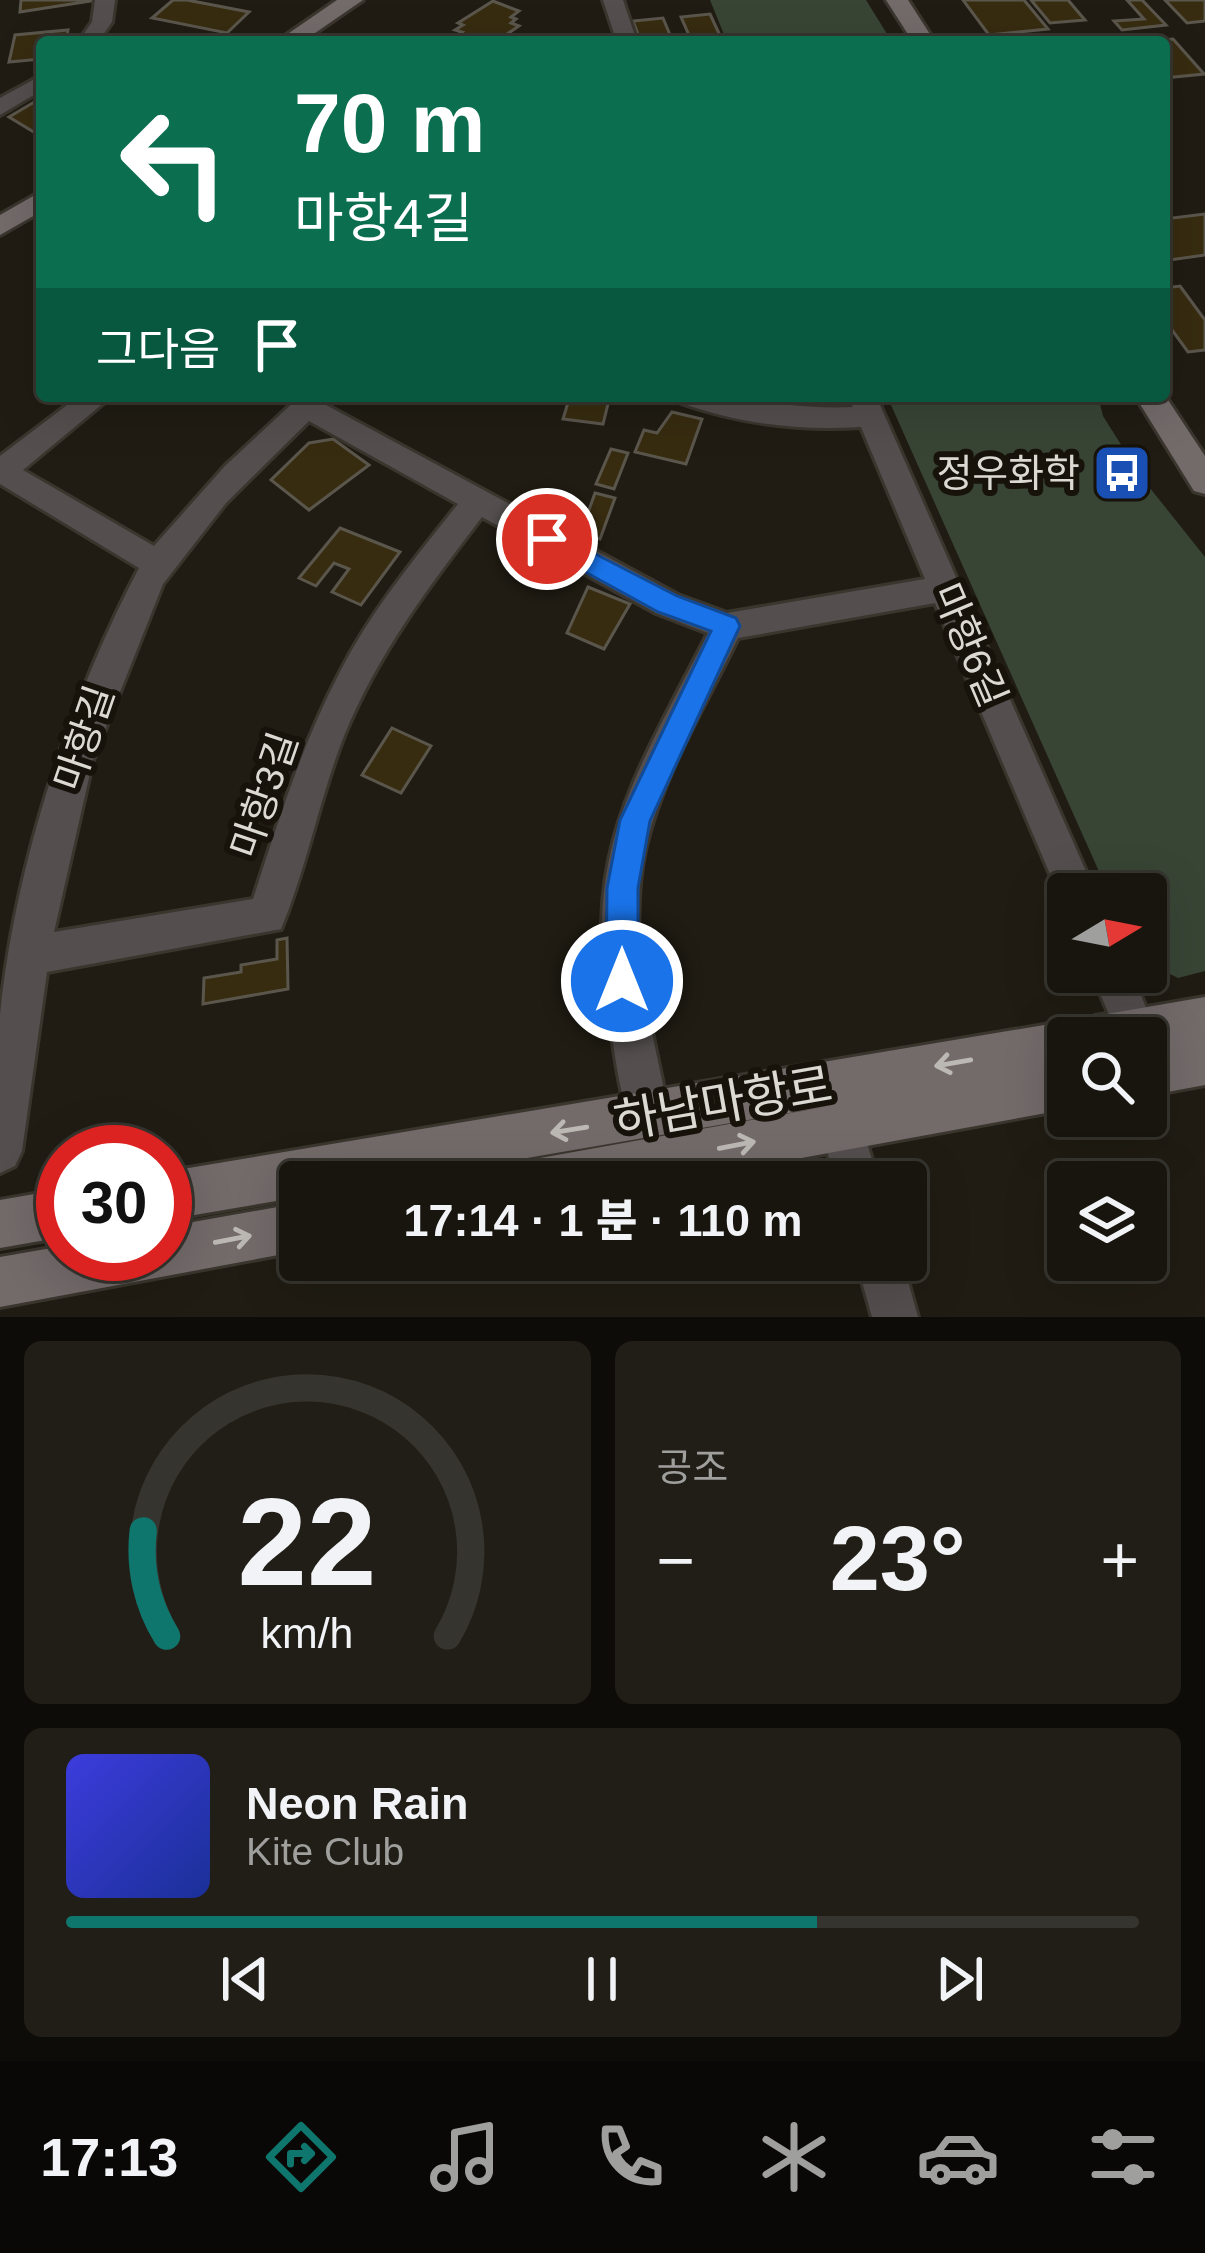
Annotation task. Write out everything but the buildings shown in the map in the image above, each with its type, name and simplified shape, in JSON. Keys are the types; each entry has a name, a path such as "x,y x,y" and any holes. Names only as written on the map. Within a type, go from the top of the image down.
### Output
{"street":[{"path":"92,36 103,22 105,0"},
{"path":"296,36 352,0"},
{"path":"613,0 625,36"},
{"path":"897,0 920,36"},
{"path":"0,108 36,85"},
{"path":"0,226 36,203"},
{"path":"90,402 0,471 158,564"},
{"path":"313,402 476,502 667,604 727,626 945,588"},
{"name":"마항길","path":"0,1151 44,867 67,778 97,692 158,564 243,464 313,402"},
{"path":"706,402 737,414 800,421 867,406"},
{"path":"1154,402 1205,482"},
{"name":"마항6길","path":"867,406 1068,873"},
{"name":"마항3길","path":"29,956 267,916 306,794 352,681 403,596 476,502"},
{"path":"649,1117 622,981 622,888 635,820 727,626"},
{"path":"1167,1032 1205,1019"},
{"name":"하남마항로","path":"192,1192 1047,1047"},
{"path":"1167,1055 1205,1062"},
{"name":"하남마항로","path":"653,1161 1047,1090"},
{"path":"842,1126 851,1161"},
{"path":"0,1224 36,1218"},
{"path":"192,1247 279,1231"},
{"path":"0,1282 36,1275"},
{"path":"885,1281 895,1317"}],"green space":[{"path":"710,0 866,0 888,36 725,36"},
{"path":"890,402 1100,402 1103,416 1142,478 1205,557 1205,971 1178,978 1167,972 1167,873 1100,873"}],"place":[{"name":"정우화학","path":"1122,473"}],"route":[{"path":"547,539 667,604 727,626 635,820 622,888 622,981"}]}
